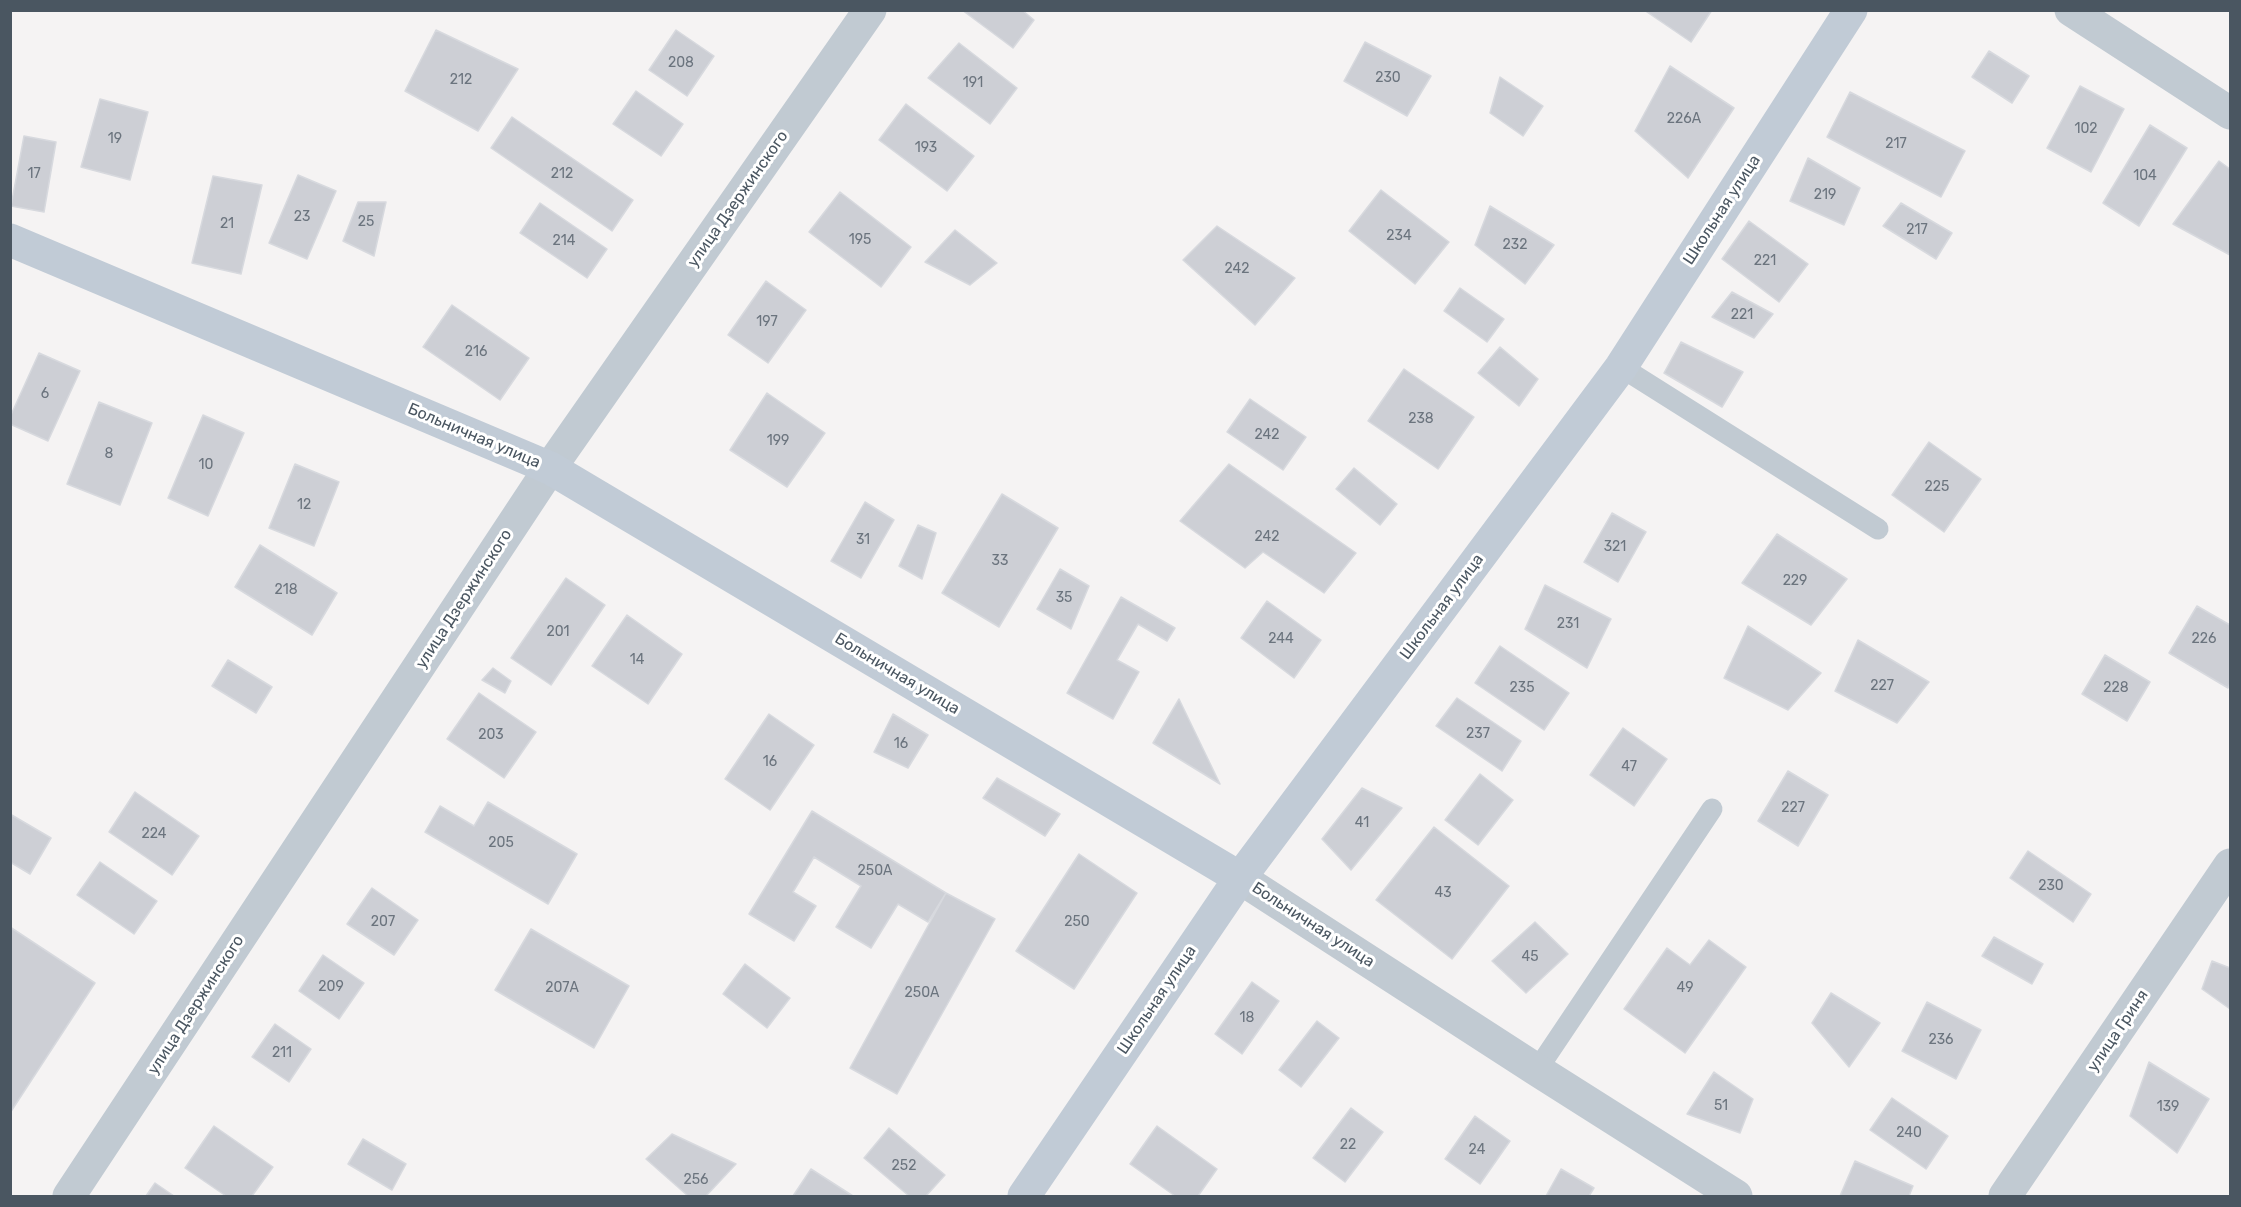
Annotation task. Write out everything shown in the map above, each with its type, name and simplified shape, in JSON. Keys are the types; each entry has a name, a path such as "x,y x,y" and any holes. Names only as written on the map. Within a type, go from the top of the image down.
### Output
{"street":[{"name":"улица Дзержинского","path":"69,1197 550,468 870,10"},
{"name":"Школьная улица","path":"1024,1197 1240,878 1621,367 1851,10"},
{"path":"2070,10 2230,113"},
{"name":"Больничная улица","path":"10,240 550,468 1240,878 1736,1197"},
{"name":"улица Гриня","path":"2005,1197 2230,866"}],"lane":[{"path":"1621,367 1878,529"},
{"path":"1537,1070 1712,809"}],"building":[{"path":"962,10 1022,10 1034,20 1013,48"},
{"path":"1644,10 1712,10 1691,42"},
{"path":"436,30 518,69 478,131 405,91"},
{"path":"676,30 714,56 687,96 649,70"},
{"path":"1365,42 1431,76 1407,116 1344,81"},
{"path":"959,43 1017,88 990,124 928,78"},
{"path":"1989,51 2029,76 2012,103 1972,77"},
{"path":"1670,66 1734,108 1688,178 1635,131"},
{"path":"1500,77 1543,106 1523,136 1490,113"},
{"path":"2080,86 2124,109 2091,172 2047,148"},
{"path":"636,91 683,124 661,156 613,124"},
{"path":"1850,92 1965,151 1941,197 1827,137"},
{"path":"100,99 148,112 130,180 81,167"},
{"path":"906,104 974,156 947,191 879,140"},
{"path":"512,117 633,200 612,231 491,148"},
{"path":"2150,125 2187,148 2139,226 2103,203"},
{"path":"24,136 56,142 44,212 11,206"},
{"path":"1808,158 1860,188 1844,225 1790,201"},
{"path":"2219,161 2230,169 2230,255 2173,224"},
{"path":"298,175 336,191 307,259 269,243"},
{"path":"213,176 262,185 241,274 192,263"},
{"path":"1381,190 1449,242 1415,284 1349,231"},
{"path":"840,192 911,247 881,287 809,232"},
{"path":"358,202 386,202 374,256 343,241"},
{"path":"540,203 607,249 587,278 520,233"},
{"path":"1901,203 1952,233 1936,259 1883,226"},
{"path":"1490,206 1554,245 1525,284 1475,245"},
{"path":"1749,221 1808,264 1779,302 1722,259"},
{"path":"1217,226 1295,278 1255,325 1183,260"},
{"path":"955,230 997,263 970,285 925,262"},
{"path":"766,281 806,310 768,363 728,335"},
{"path":"1460,288 1504,319 1487,342 1444,311"},
{"path":"1732,292 1773,314 1754,338 1712,317"},
{"path":"452,305 529,358 500,400 423,347"},
{"path":"1681,342 1743,372 1722,407 1664,373"},
{"path":"1500,347 1538,379 1519,406 1478,373"},
{"path":"39,353 80,371 48,441 10,424 10,417"},
{"path":"1404,369 1474,417 1438,469 1368,421"},
{"path":"767,393 825,433 787,487 730,450"},
{"path":"1250,399 1306,437 1283,470 1227,432"},
{"path":"99,402 152,423 120,505 67,484"},
{"path":"203,415 244,433 208,516 168,498"},
{"path":"1929,442 1981,479 1944,532 1892,495"},
{"path":"295,464 339,482 314,546 269,528"},
{"path":"1229,464 1356,553 1324,593 1263,552 1245,568 1180,521"},
{"path":"1354,468 1397,504 1380,525 1336,489"},
{"path":"1002,494 1058,528 999,627 942,593"},
{"path":"865,502 894,520 861,578 831,561"},
{"path":"1612,513 1646,532 1618,582 1584,562"},
{"path":"918,525 936,533 922,579 899,566"},
{"path":"1777,534 1847,579 1811,625 1742,583"},
{"path":"260,545 337,593 312,635 235,587"},
{"path":"1060,569 1089,586 1071,629 1037,609"},
{"path":"566,578 605,605 551,685 511,658"},
{"path":"1545,585 1611,619 1587,668 1525,629"},
{"path":"1121,597 1175,628 1167,641 1138,624 1117,660 1139,672 1113,719 1067,693"},
{"path":"1267,601 1321,640 1294,678 1241,638"},
{"path":"2197,606 2230,625 2230,683 2228,688 2169,653"},
{"path":"627,615 682,654 648,704 592,666"},
{"path":"1748,626 1821,673 1788,710 1724,678"},
{"path":"1858,640 1929,682 1897,723 1835,691"},
{"path":"1500,646 1569,693 1544,730 1475,683"},
{"path":"2105,655 2150,682 2127,721 2082,694"},
{"path":"228,660 272,687 256,713 212,686"},
{"path":"493,668 511,681 505,693 482,680"},
{"path":"479,693 536,732 504,778 447,739"},
{"path":"1457,698 1521,741 1502,771 1436,726"},
{"path":"1179,699 1220,784 1153,743"},
{"path":"769,714 814,745 770,810 725,779"},
{"path":"893,714 928,735 908,768 874,752"},
{"path":"1623,728 1667,759 1634,806 1590,775"},
{"path":"1788,771 1828,795 1798,846 1758,821"},
{"path":"1480,774 1513,800 1478,845 1445,820"},
{"path":"997,778 1060,814 1045,836 983,798"},
{"path":"1362,788 1402,808 1351,870 1322,839"},
{"path":"135,792 199,836 172,875 109,832"},
{"path":"488,802 577,854 548,904 425,832 440,806 474,826"},
{"path":"812,811 946,893 928,922 898,904 871,948 836,927 861,886 814,857 793,892 816,906 794,941 749,914"},
{"path":"10,814 51,838 30,874 10,862"},
{"path":"1434,827 1509,886 1452,959 1376,900"},
{"path":"2028,851 2091,894 2073,922 2010,878"},
{"path":"1079,854 1137,893 1074,989 1016,951"},
{"path":"100,862 157,901 134,934 77,895"},
{"path":"372,888 418,920 394,955 347,924"},
{"path":"946,893 995,919 897,1094 850,1068"},
{"path":"1535,922 1568,954 1526,993 1492,961"},
{"path":"10,927 95,983 10,1113"},
{"path":"531,929 629,986 594,1048 495,990"},
{"path":"1994,937 2043,964 2032,984 1982,956"},
{"path":"1709,940 1746,967 1685,1053 1624,1009 1667,948 1690,965"},
{"path":"323,955 364,983 339,1019 299,991"},
{"path":"2212,961 2230,968 2230,1009 2202,989"},
{"path":"745,964 790,998 767,1028 723,994"},
{"path":"1252,982 1279,1001 1242,1054 1215,1034"},
{"path":"1831,993 1880,1023 1849,1067 1812,1023"},
{"path":"1927,1002 1981,1030 1956,1079 1902,1051"},
{"path":"1317,1021 1339,1038 1301,1087 1279,1070"},
{"path":"275,1024 311,1049 289,1082 252,1057"},
{"path":"2149,1062 2209,1099 2177,1153 2130,1116"},
{"path":"1714,1072 1753,1099 1740,1133 1687,1114"},
{"path":"1892,1098 1948,1136 1926,1169 1870,1130"},
{"path":"1351,1108 1383,1132 1345,1182 1313,1158"},
{"path":"1475,1116 1510,1141 1480,1184 1445,1159"},
{"path":"214,1126 273,1167 252,1196 226,1196 185,1168"},
{"path":"1157,1126 1217,1169 1198,1196 1175,1196 1130,1164"},
{"path":"889,1128 945,1175 926,1196 909,1196 864,1158"},
{"path":"672,1134 736,1164 706,1196 688,1196 646,1159"},
{"path":"363,1139 406,1164 392,1190 348,1164"},
{"path":"1855,1161 1913,1186 1909,1196 1840,1196"},
{"path":"811,1169 853,1196 793,1196"},
{"path":"1561,1169 1594,1188 1589,1196 1546,1196"},
{"path":"155,1183 174,1196 146,1196"}]}
